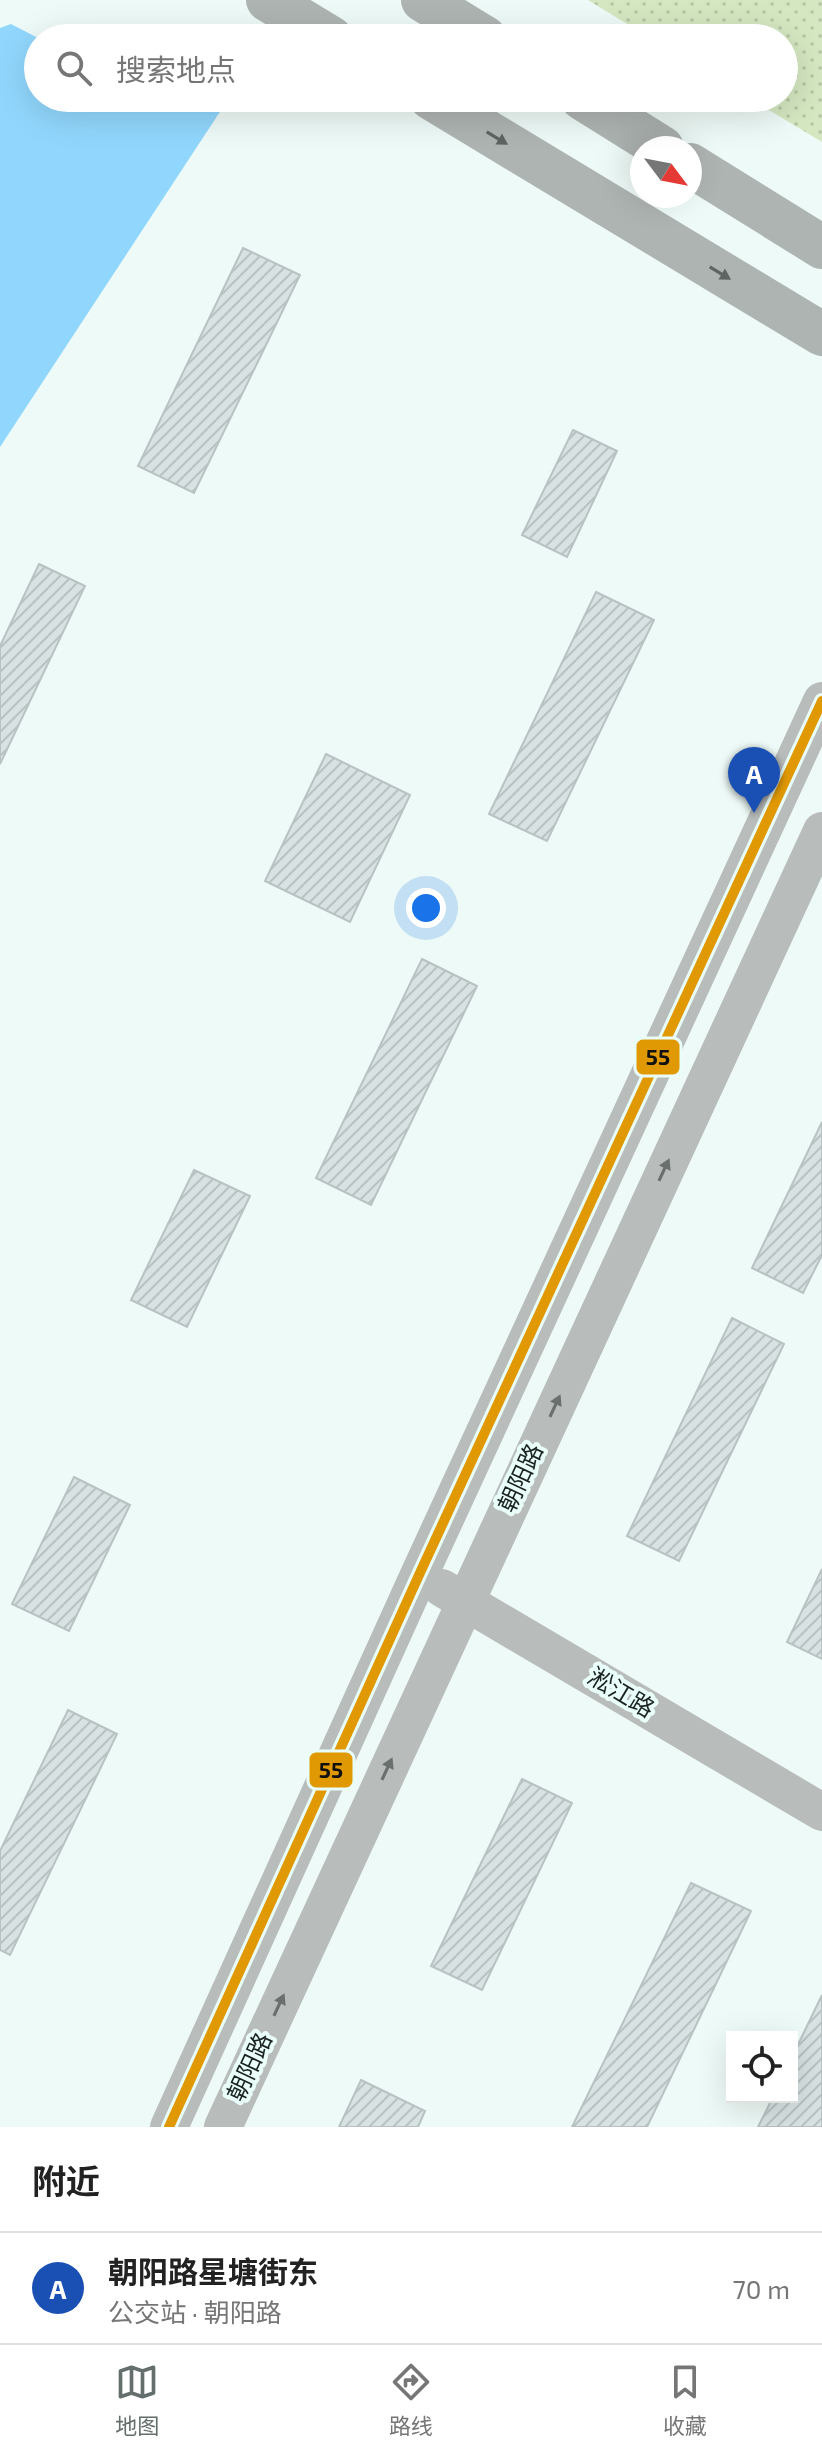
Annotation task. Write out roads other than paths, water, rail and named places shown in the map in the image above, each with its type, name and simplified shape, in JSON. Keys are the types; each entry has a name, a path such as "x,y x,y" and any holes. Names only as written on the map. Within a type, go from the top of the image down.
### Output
{"main road":[{"path":"423,0 462,24"},
{"path":"279,6 308,24"},
{"path":"454,112 822,334"},
{"path":"604,112 643,136"},
{"path":"702,172 822,247"}],"street":[{"name":"朝阳路","path":"169,2127 419,1575 822,701"},
{"name":"朝阳路","path":"223,2127 822,831"},
{"name":"淞江路","path":"419,1575 822,1812"}],"water":[{"path":"11,24 24,31 24,112 220,112 0,447 0,28"}],"place":[{"name":"朝阳路星塘街东","path":"754,813"}]}
